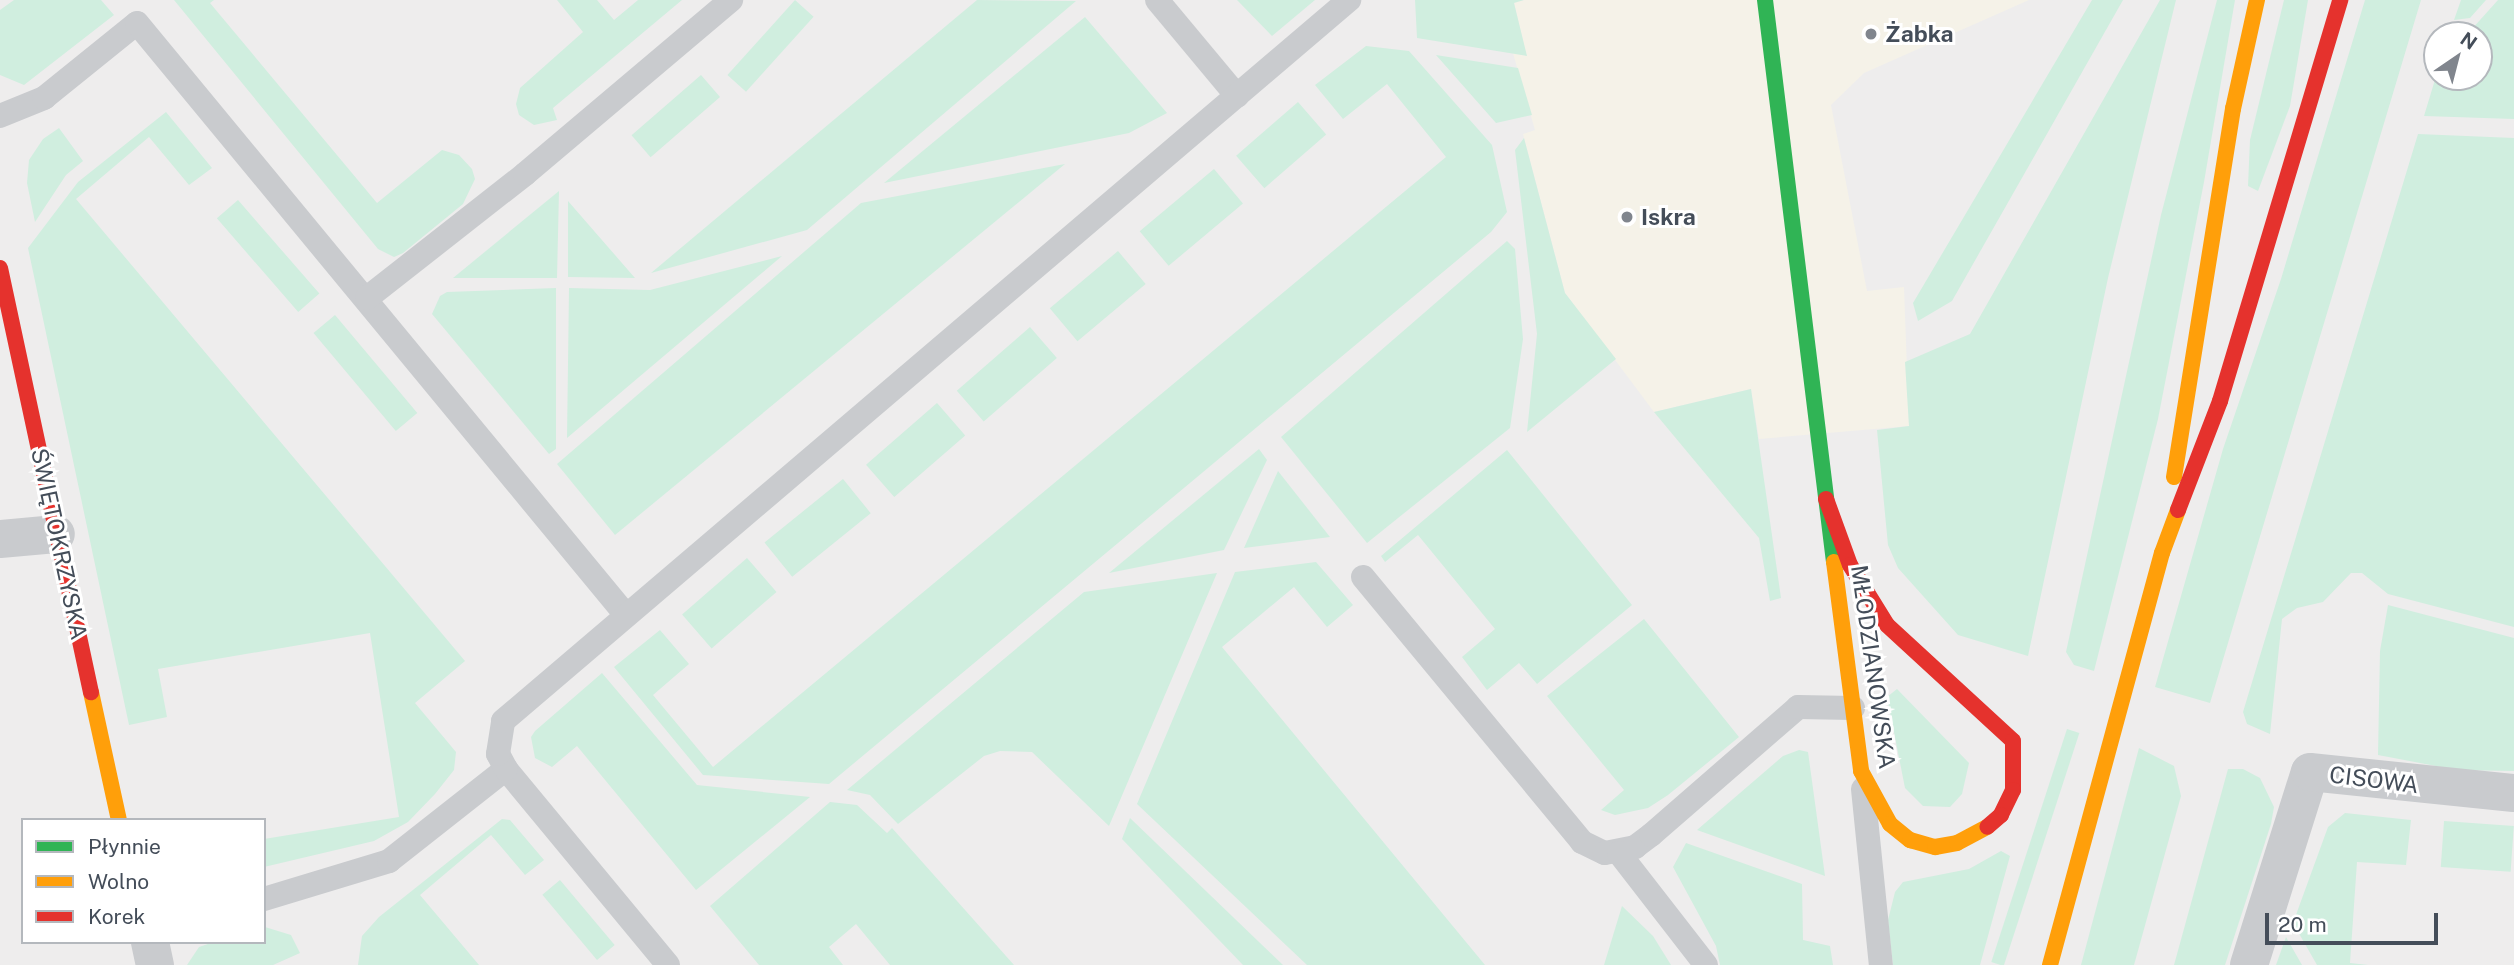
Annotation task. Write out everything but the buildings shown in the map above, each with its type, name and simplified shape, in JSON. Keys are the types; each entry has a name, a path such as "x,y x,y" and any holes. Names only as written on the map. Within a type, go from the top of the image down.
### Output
{"street":[{"name":"MŁODZIANOWSKA","path":"1765,0 1826,499 1861,771 1890,824 1910,840 1935,846 1979,834 2001,815 2013,790 2016,762 2013,741 1887,625 1850,565 1826,499"},
{"path":"2050,965 2161,553 2233,109 2257,0"},
{"path":"2161,553 2220,401 2340,0"},
{"name":"ŚWIĘTOKRZYSKA","path":"0,268 119,818"},
{"path":"0,539 56,534"},
{"name":"CISOWA","path":"2249,965 2310,772 2514,793"},
{"path":"150,944 155,965"}],"lane":[{"path":"367,298 525,174 731,0"},
{"path":"1157,0 1237,96"},
{"path":"668,965 506,769 498,754 503,721 625,614 1349,0"},
{"path":"0,116 44,98 137,23 367,298 625,614"},
{"path":"1363,577 1582,842 1605,853 1619,853 1651,835 1798,707 1853,708"},
{"path":"266,898 388,861 506,769"},
{"path":"1861,771 1881,965"},
{"path":"1619,853 1706,965"}],"shaded area":[{"path":"2029,0 1864,73 1831,105 1867,291 1904,287 1909,426 1759,439 1751,389 1654,412 1565,293 1523,134 1535,130 1513,53 1526,55 1514,2"}],"green space":[{"path":"14,0 101,0 114,15 24,85 0,75 0,10"},
{"path":"174,0 214,0 210,3 377,203 442,150 459,155 472,169 475,179 463,204 403,253 394,257 378,249"},
{"path":"557,0 597,0 614,20 638,0 682,0 553,108 557,120 534,125 519,115 516,104 520,88 583,32"},
{"path":"795,0 814,17 746,92 727,75"},
{"path":"977,0 1076,1 807,230 651,273"},
{"path":"1237,0 1315,0 1272,36"},
{"path":"1415,0 1524,0 1514,3 1527,56 1417,38"},
{"path":"2092,0 2123,0 1952,301 1918,321 1913,303"},
{"path":"2160,0 2176,0 2108,278 2028,656 1958,635 1898,568 1888,545 1877,430 1909,426 1905,362 1970,334"},
{"path":"2217,0 2235,0 2204,182 2158,419 2094,671 2074,665 2066,652 2161,215"},
{"path":"2284,0 2308,0 2290,106 2258,191 2248,186 2250,140"},
{"path":"2365,0 2421,0 2210,703 2155,687 2223,449 2281,279"},
{"path":"2461,0 2486,0 2470,18 2454,20"},
{"path":"2498,0 2514,0 2514,119 2424,116 2432,91 2493,91 2493,21 2479,21"},
{"path":"1085,17 1167,113 1129,133 884,183"},
{"path":"1366,46 1409,51 1492,145 1507,212 1491,232 829,784 703,775 614,667 660,630 689,664 653,695 713,767 1446,157 1387,84 1343,119 1315,85"},
{"path":"1436,55 1518,68 1532,115 1496,123"},
{"path":"701,75 720,97 651,157 632,135"},
{"path":"1298,102 1326,134 1264,188 1236,156"},
{"path":"166,112 212,168 189,185 149,137 76,199 465,661 415,703 456,752 454,770 408,822 374,841 266,867 266,839 399,817 370,633 158,669 167,717 129,725 28,248 78,182"},
{"path":"59,128 83,161 66,175 35,222 27,183 29,160 43,139"},
{"path":"2418,134 2514,138 2514,627 2388,594 2362,573 2351,573 2323,602 2297,608 2282,619 2270,734 2247,724 2243,712"},
{"path":"1524,138 1565,293 1616,359 1527,432 1537,334 1515,150"},
{"path":"1065,164 615,535 557,464 861,203"},
{"path":"1214,169 1243,203 1169,266 1140,231"},
{"path":"559,191 557,278 453,278"},
{"path":"238,200 319,294 298,312 217,218"},
{"path":"568,201 635,278 568,277"},
{"path":"1507,241 1515,249 1523,339 1510,428 1367,543 1281,437"},
{"path":"1118,251 1146,284 1077,341 1050,308"},
{"path":"782,256 567,438 569,288 650,290"},
{"path":"556,288 556,449 549,454 432,314 440,296 447,292"},
{"path":"335,315 417,413 396,431 314,333"},
{"path":"1030,327 1057,358 984,422 957,391"},
{"path":"1751,389 1781,598 1770,601 1759,538 1654,412"},
{"path":"937,403 965,435 894,497 866,465"},
{"path":"1259,449 1267,460 1224,550 1109,573"},
{"path":"1507,450 1632,605 1537,684 1519,663 1487,690 1462,657 1495,629 1418,535 1385,562 1381,556"},
{"path":"1278,471 1330,537 1244,548"},
{"path":"843,479 871,513 792,577 765,543"},
{"path":"747,558 777,592 712,648 682,614"},
{"path":"1316,562 1353,605 1327,627 1294,587 1222,647 1485,965 1307,965 1137,804 1235,572"},
{"path":"1217,573 1109,826 1032,752 1000,751 984,756 898,824 870,795 847,790 1084,592"},
{"path":"2388,605 2514,638 2514,771 2457,770 2378,755 2380,651"},
{"path":"1644,619 1739,737 1648,808 1615,815 1601,810 1624,790 1547,696"},
{"path":"602,673 697,785 810,797 696,890 577,746 552,767 535,758 531,737 535,731"},
{"path":"1897,689 1969,763 1962,794 1950,807 1923,806 1905,788 1887,697"},
{"path":"2067,729 2079,733 2004,965 1991,962"},
{"path":"2139,748 2174,766 2181,796 2134,965 2081,965"},
{"path":"1799,750 1808,752 1825,876 1697,830 1783,756"},
{"path":"2228,769 2243,769 2260,778 2274,807 2271,824 2225,965 2174,965"},
{"path":"830,802 857,805 887,833 892,828 1014,965 890,965 856,924 829,947 843,965 759,965 710,906"},
{"path":"2345,813 2411,820 2406,865 2357,862 2350,963 2368,965 2317,965 2293,923 2328,827"},
{"path":"1130,818 1283,965 1243,965 1122,839"},
{"path":"502,819 510,820 544,860 525,875 491,835 420,895 479,965 358,965 362,936 379,917"},
{"path":"2444,821 2514,826 2511,872 2441,867"},
{"path":"1686,843 1802,884 1803,940 1830,946 1833,965 1720,965 1716,946 1673,867"},
{"path":"2001,851 2010,856 1980,965 1893,965 1888,920 1895,892 1903,882 1969,869"},
{"path":"560,880 615,945 597,960 542,895"},
{"path":"1622,906 1653,936 1671,965 1604,965"},
{"path":"266,927 291,935 300,953 273,965 187,965 199,947 208,944 266,944"},
{"path":"2286,937 2302,965 2276,965"}],"traffic: fast":[{"path":"1765,0 1834,562"}],"traffic: slow":[{"path":"2174,477 2233,109 2257,0"},
{"path":"2050,965 2162,553 2178,510"},
{"path":"1834,562 1861,771 1890,824 1910,840 1935,847 1957,843 1987,827"},
{"path":"91,692 119,818"}],"traffic: jam":[{"path":"2178,510 2220,401 2340,0"},
{"path":"0,268 91,692"},
{"path":"1826,499 1850,565 1887,625 2013,741 2013,790 2001,815 1987,827"}],"place":[{"name":"Żabka","path":"1871,34"},
{"name":"Iskra","path":"1627,217"}]}
